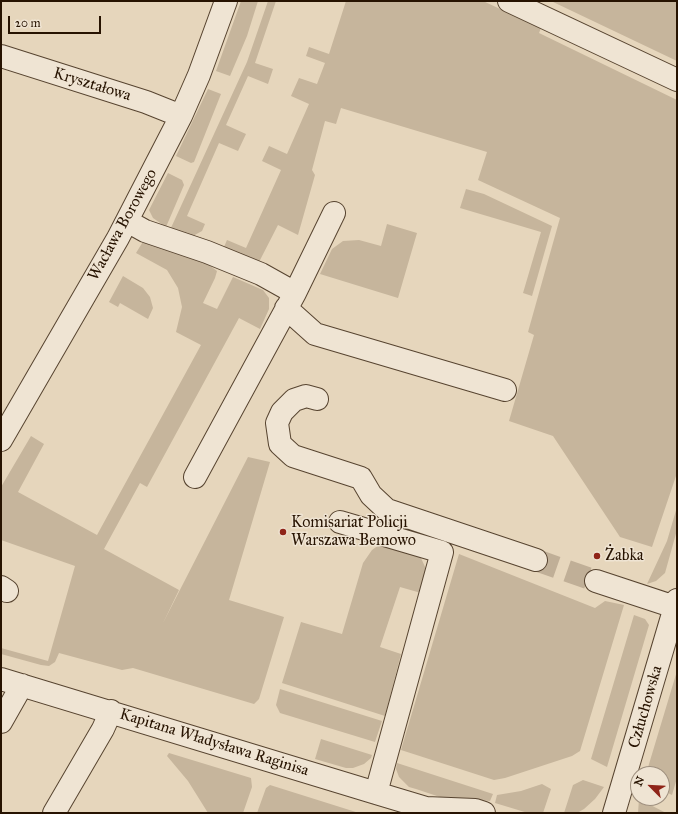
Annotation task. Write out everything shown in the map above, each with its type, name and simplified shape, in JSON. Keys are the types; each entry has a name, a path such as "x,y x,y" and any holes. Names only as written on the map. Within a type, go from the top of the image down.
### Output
{"street":[{"name":"Wacława Borowego","path":"1,440 127,220 181,116 199,75 226,1"},
{"path":"510,1 677,80"},
{"name":"Kryształowa","path":"1,56 146,102 181,116"},
{"path":"195,477 290,300 334,213"},
{"path":"127,220 145,231 207,252 261,274 290,300 315,334 505,390"},
{"path":"317,399 306,396 294,400 282,412 277,423 280,444 293,456 361,478 371,495 386,510 536,560"},
{"path":"340,522 442,552 376,792"},
{"path":"596,581 676,604"},
{"name":"Człuchowska","path":"614,813 676,604"},
{"name":"Kapitana Władysława Raginisa","path":"1,679 376,792 430,811 475,810 484,813"},
{"path":"1,722 22,685"},
{"path":"54,813 103,729 111,711"}],"shaded area":[{"path":"241,1 258,1 247,36 230,76 216,71"},
{"path":"268,1 276,1 255,63 273,69 268,84 248,76 226,125 246,134 238,151 219,143 187,216 205,224 202,231 191,237 170,230 247,62"},
{"path":"346,1 483,1 541,28 539,33 677,100 677,473 652,547 620,537 553,436 509,421 534,335 528,332 560,218 478,180 487,152 341,108 336,124 325,121 312,170 315,175 298,235 278,225 258,264 224,247 227,240 246,248 281,170 262,161 269,146 287,154 309,104 291,96 299,78 317,84 325,63 306,56 309,47 329,54"},
{"path":"551,1 677,1 677,61"},
{"path":"208,89 221,94 194,162 191,163 176,156"},
{"path":"168,173 182,180 184,185 166,227 153,218 149,210"},
{"path":"466,189 484,194 552,226 532,296 523,293 541,232 460,208"},
{"path":"387,224 417,233 398,298 320,274 332,249 343,241 359,240 381,246"},
{"path":"144,240 205,262 217,271 203,303 217,309 233,277 263,290 269,298 269,309 260,329 239,318 147,487 140,483 104,549 179,590 163,623 248,457 270,462 229,600 284,617 259,699 254,704 133,668 122,670 59,653 55,662 49,666 1,654 1,648 48,661 75,566 1,540 1,487 31,436 44,444 18,492 97,535 201,345 176,332 182,307 178,288 167,270 136,253"},
{"path":"123,276 143,288 150,297 153,308 148,319 120,303 118,307 109,302"},
{"path":"677,507 677,530 665,573 656,581 647,584 667,541"},
{"path":"379,545 415,553 421,558 426,569 421,593 400,587 380,647 401,654 385,716 282,683 301,622 342,634 363,563 372,550"},
{"path":"459,554 595,608 605,601 624,605 580,751 572,756 505,778 494,780 401,750"},
{"path":"634,615 645,619 649,625 607,767 591,759"},
{"path":"677,671 677,778 672,795 670,794 670,766 648,766"},
{"path":"280,689 382,721 375,742 280,713 276,705"},
{"path":"321,739 372,755 371,758 364,764 353,768 346,768 315,759"},
{"path":"169,753 251,778 252,787 243,813 208,813 188,781 167,756"},
{"path":"397,763 493,794 490,801 443,798 409,787 399,777 396,769"},
{"path":"583,780 604,787 595,799 584,809 577,813 564,813 573,785"},
{"path":"542,784 551,789 543,813 528,813 495,803 497,795 521,791"},
{"path":"270,785 359,813 257,813 266,788"},
{"path":"638,806 652,806 666,813 638,813"}],"tunnel":[{"path":"536,560 596,581"}],"place":[{"name":"Komisariat Policji Warszawa Bemowo","path":"283,532"},
{"name":"Żabka","path":"597,556"}]}
